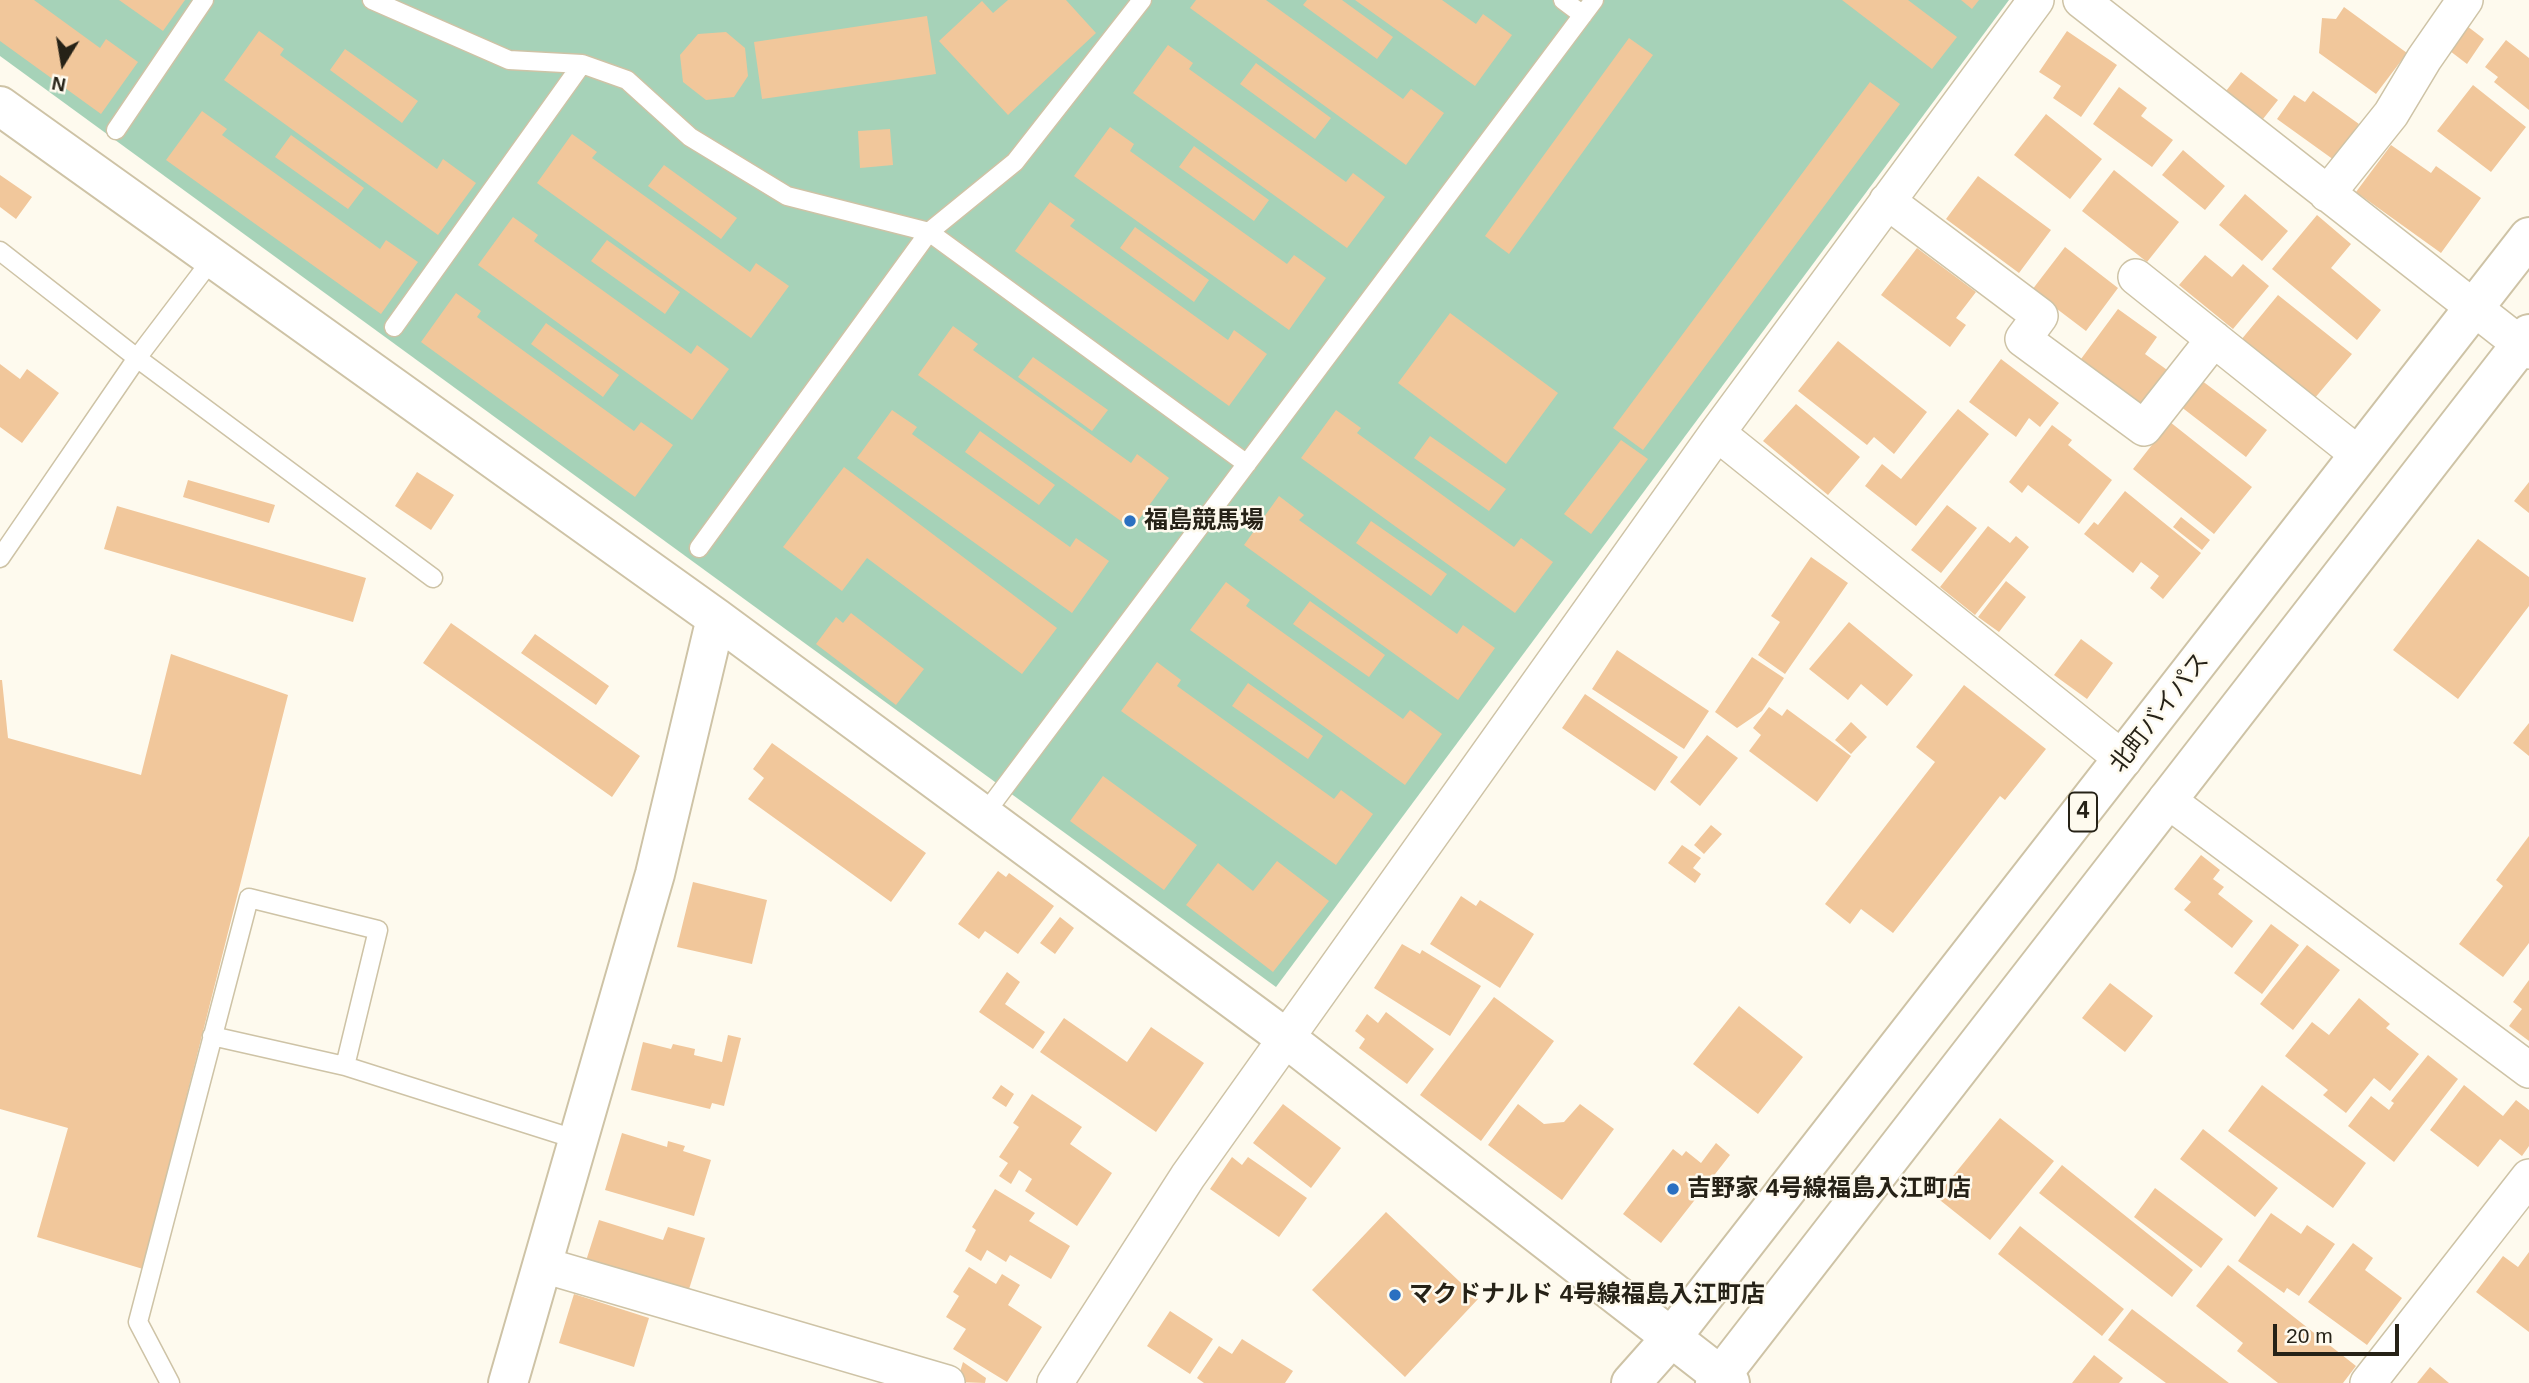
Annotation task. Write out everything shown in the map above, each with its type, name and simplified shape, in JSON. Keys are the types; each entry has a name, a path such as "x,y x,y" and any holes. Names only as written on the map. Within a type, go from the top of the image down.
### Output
{"main road":[{"path":"0,106 716,618 1287,1039 1671,1338 1722,1381"},
{"name":"北町バイパス","path":"1631,1383 1671,1338 2124,760 2529,237"},
{"name":"4","path":"1722,1381 2166,799 2526,343"},
{"path":"508,1383 655,874 716,618"}],"street":[{"path":"1055,1383 1188,1176 1717,433 2036,0"},
{"path":"2081,0 2326,194 2473,307 2526,343"},
{"path":"2326,194 2391,114 2424,58 2465,0"},
{"path":"1887,201 2040,316 2023,339 2144,428 2214,339"},
{"path":"2136,277 2359,455"},
{"path":"1717,433 2124,760"},
{"path":"2166,799 2529,1070"},
{"path":"2368,1383 2529,1177"},
{"path":"543,1265 947,1383"}],"lane":[{"path":"116,130 204,0"},
{"path":"372,0 509,60 582,64 627,80 690,137 787,196 929,232 1247,464"},
{"path":"699,548 929,232 1015,162 1142,0"},
{"path":"1563,0 1583,15"},
{"path":"983,816 1594,0"},
{"path":"394,327 582,64"},
{"path":"0,251 137,358 433,578"},
{"path":"0,558 137,358 213,258"},
{"path":"170,1383 138,1322 249,898 378,930 345,1066"},
{"path":"212,1036 345,1066 578,1140"}],"green space":[{"name":"福島競馬場","path":"0,0 2009,0 1276,987 0,56"}],"building":[{"path":"0,0 34,0 100,48 106,39 138,62 101,114 0,41"},
{"path":"119,0 185,0 163,31"},
{"path":"1008,0 1066,0 1096,33 1008,115 939,41 982,1 993,13"},
{"path":"1196,0 1266,0 1403,99 1411,89 1444,113 1406,165 1190,8"},
{"path":"1307,0 1342,0 1393,37 1377,59 1303,5"},
{"path":"1355,0 1442,0 1476,24 1483,14 1512,35 1475,86"},
{"path":"1842,0 1908,0 1957,37 1932,69"},
{"path":"1961,0 1979,0 1972,9"},
{"path":"2344,7 2407,53 2376,94 2319,53 2322,18 2336,19"},
{"path":"927,16 936,74 762,99 754,42"},
{"path":"2467,26 2484,39 2467,64 2450,51"},
{"path":"259,31 284,49 280,55 437,169 443,159 476,183 438,235 224,80"},
{"path":"2067,31 2117,65 2081,117 2053,98 2061,86 2039,72"},
{"path":"726,32 745,48 748,76 734,97 706,100 683,82 680,55 698,34"},
{"path":"1629,38 1653,55 1509,254 1485,236"},
{"path":"2506,40 2529,58 2529,110 2494,82 2498,77 2485,67"},
{"path":"1168,45 1193,63 1189,69 1346,182 1353,173 1385,197 1347,248 1133,93"},
{"path":"345,49 418,101 402,123 330,70"},
{"path":"1256,63 1331,118 1315,139 1240,84"},
{"path":"2241,72 2278,100 2263,119 2226,91"},
{"path":"1870,82 1900,104 1643,450 1613,428"},
{"path":"2473,85 2526,127 2491,172 2437,131"},
{"path":"2119,87 2147,108 2141,116 2173,140 2152,167 2093,124"},
{"path":"2313,91 2359,124 2334,160 2277,119 2294,95 2305,102"},
{"path":"202,111 227,129 222,135 380,249 386,240 418,262 381,314 166,160"},
{"path":"2046,114 2102,159 2070,199 2014,155"},
{"path":"1110,127 1134,144 1130,151 1287,264 1294,255 1326,278 1289,330 1074,176"},
{"path":"890,129 893,165 860,168 858,131"},
{"path":"572,134 597,152 592,158 750,272 756,263 789,286 751,338 537,183"},
{"path":"291,135 364,188 348,209 275,157"},
{"path":"2391,145 2431,173 2436,166 2481,198 2441,253 2356,192"},
{"path":"1194,146 1269,200 1254,221 1179,167"},
{"path":"2183,150 2225,186 2205,210 2162,175"},
{"path":"664,165 737,218 721,239 648,186"},
{"path":"2114,170 2179,222 2147,262 2082,211"},
{"path":"0,175 32,197 16,219 0,207"},
{"path":"1978,176 2051,230 2019,273 1946,219"},
{"path":"2245,194 2288,231 2262,261 2219,225"},
{"path":"1050,202 1075,220 1070,226 1228,340 1234,330 1267,354 1229,406 1015,251"},
{"path":"2317,215 2351,244 2331,268 2381,310 2357,340 2272,269"},
{"path":"513,217 538,235 534,241 691,354 697,345 729,369 692,420 478,265"},
{"path":"1135,227 1209,280 1194,302 1120,248"},
{"path":"607,240 680,292 665,314 591,261"},
{"path":"2065,247 2118,288 2086,331 2032,290"},
{"path":"1917,248 1976,292 1956,318 1966,325 1950,347 1881,295"},
{"path":"2205,255 2232,277 2243,264 2269,286 2233,329 2179,285"},
{"path":"456,293 481,311 477,317 634,431 641,422 673,445 635,497 421,342"},
{"path":"2278,295 2352,354 2314,399 2241,340"},
{"path":"2118,309 2157,337 2145,354 2170,372 2145,407 2081,359"},
{"path":"1450,313 1558,393 1506,464 1398,383"},
{"path":"546,323 619,375 603,397 531,344"},
{"path":"953,326 978,344 973,350 1131,463 1137,454 1169,478 1132,529 918,375"},
{"path":"1838,341 1927,412 1894,454 1874,437 1867,445 1798,391"},
{"path":"1033,357 1108,410 1092,431 1018,377"},
{"path":"2001,359 2059,403 2040,427 2029,418 2016,437 1969,402"},
{"path":"0,364 20,379 27,369 59,393 22,443 0,427"},
{"path":"2201,380 2267,430 2246,457 2180,406"},
{"path":"1796,404 1860,457 1828,495 1763,441"},
{"path":"1958,409 1989,434 1916,526 1865,486 1882,464 1901,479"},
{"path":"892,410 917,427 912,434 1070,547 1076,538 1109,561 1072,613 857,458"},
{"path":"1336,410 1361,428 1357,433 1514,547 1521,538 1553,562 1515,613 1301,458"},
{"path":"2170,422 2252,487 2214,534 2133,469"},
{"path":"2052,425 2072,440 2068,445 2112,480 2079,524 2028,485 2022,493 2009,482"},
{"path":"980,431 1055,485 1039,505 965,452"},
{"path":"1430,436 1506,489 1489,511 1414,458"},
{"path":"1621,440 1648,459 1591,534 1564,514"},
{"path":"844,467 1057,628 1022,674 867,558 842,591 783,547"},
{"path":"417,472 454,495 431,530 395,506"},
{"path":"188,480 275,505 269,523 183,497"},
{"path":"2529,482 2529,513 2514,501"},
{"path":"2125,491 2201,553 2163,599 2150,588 2159,576 2141,562 2133,573 2084,534 2094,522 2098,525"},
{"path":"1279,496 1304,515 1299,520 1457,634 1463,625 1495,648 1458,700 1244,545"},
{"path":"1947,505 1977,528 1941,573 1911,550"},
{"path":"117,506 366,578 353,622 104,549"},
{"path":"2181,517 2210,540 2202,550 2173,527"},
{"path":"1371,521 1447,574 1431,596 1356,543"},
{"path":"1988,526 2010,543 2016,536 2029,547 1975,615 1940,587"},
{"path":"2478,539 2529,577 2529,606 2458,699 2393,650"},
{"path":"1811,557 1848,583 1785,674 1758,655 1780,622 1771,616"},
{"path":"2006,581 2026,597 1999,632 1978,617"},
{"path":"1226,582 1250,600 1246,606 1403,719 1410,710 1442,734 1405,785 1190,630"},
{"path":"1310,601 1385,655 1369,677 1293,624"},
{"path":"851,613 924,669 896,705 816,644 836,617 843,623"},
{"path":"1849,622 1913,675 1887,706 1861,684 1848,700 1809,669"},
{"path":"451,623 640,756 612,797 423,663"},
{"path":"535,634 609,686 596,705 521,653"},
{"path":"2081,639 2113,663 2087,699 2054,675"},
{"path":"1617,650 1709,711 1684,749 1592,689"},
{"path":"171,654 288,695 143,1269 37,1237 68,1128 0,1109 0,680 8,738 141,775"},
{"path":"1752,657 1784,678 1762,711 1737,728 1715,712"},
{"path":"1157,662 1181,680 1177,686 1334,799 1341,790 1373,814 1336,865 1121,711"},
{"path":"1248,683 1323,736 1308,759 1232,706"},
{"path":"1964,685 2046,749 2005,800 2000,796 1893,933 1861,909 1850,924 1825,904 1935,762 1916,747"},
{"path":"1585,694 1678,757 1655,791 1562,728"},
{"path":"1769,707 1782,716 1787,709 1851,756 1817,802 1749,751 1761,735 1753,728"},
{"path":"1851,722 1867,737 1851,754 1835,740"},
{"path":"2529,723 2529,756 2513,743"},
{"path":"1707,735 1738,758 1700,806 1670,782"},
{"path":"772,743 926,853 891,902 748,799 764,778 753,769"},
{"path":"1103,776 1197,845 1164,890 1070,821"},
{"path":"1711,825 1722,834 1704,854 1694,845"},
{"path":"2529,836 2529,943 2503,977 2459,944 2503,886 2496,880"},
{"path":"1682,845 1701,858 1693,868 1701,874 1695,883 1668,863"},
{"path":"2201,855 2220,870 2213,879 2224,887 2218,894 2253,921 2232,948 2184,910 2191,902 2174,889"},
{"path":"1277,861 1329,901 1273,972 1186,905 1218,863 1253,891"},
{"path":"998,871 1006,877 1009,873 1054,906 1018,954 985,931 979,939 958,924"},
{"path":"693,882 767,900 752,964 677,947"},
{"path":"1461,896 1476,906 1480,900 1534,934 1500,988 1430,944"},
{"path":"1060,917 1074,928 1055,954 1040,943"},
{"path":"2271,924 2299,945 2262,994 2234,973"},
{"path":"1402,944 1420,954 1422,950 1481,986 1450,1036 1374,988"},
{"path":"2307,945 2340,970 2293,1030 2260,1004"},
{"path":"1007,972 1020,982 1005,1004 1045,1032 1033,1049 979,1012"},
{"path":"2529,980 2529,1041 2509,1026 2522,1009 2513,1002"},
{"path":"2110,983 2153,1016 2125,1052 2082,1018"},
{"path":"1494,997 1554,1041 1481,1141 1420,1095"},
{"path":"2359,998 2390,1024 2386,1028 2419,1054 2390,1091 2374,1078 2346,1113 2323,1095 2328,1090 2285,1056 2312,1022 2329,1035"},
{"path":"1739,1006 1803,1057 1758,1114 1693,1064"},
{"path":"1386,1012 1434,1049 1407,1084 1359,1048 1365,1039 1355,1031 1367,1014 1378,1023"},
{"path":"1064,1018 1127,1062 1151,1027 1204,1063 1156,1132 1040,1052"},
{"path":"728,1035 741,1038 724,1106 712,1103 710,1109 631,1090 643,1042 671,1049 673,1044 695,1049 694,1055 722,1062"},
{"path":"2428,1055 2458,1079 2394,1162 2348,1126 2371,1096 2389,1110 2394,1103 2391,1101"},
{"path":"1001,1085 1014,1094 1006,1107 992,1098"},
{"path":"2262,1085 2366,1163 2333,1208 2228,1131"},
{"path":"2464,1085 2503,1116 2516,1100 2529,1110 2529,1146 2522,1156 2500,1139 2478,1167 2430,1130"},
{"path":"1032,1094 1082,1127 1070,1144 1112,1173 1077,1226 1025,1191 1032,1179 1019,1170 1011,1184 999,1176 1008,1163 999,1157 1019,1127 1013,1123"},
{"path":"1283,1104 1341,1148 1311,1188 1253,1143"},
{"path":"1518,1104 1544,1124 1564,1122 1580,1104 1614,1129 1562,1200 1488,1145"},
{"path":"2000,1118 2054,1161 1990,1240 1936,1197"},
{"path":"2203,1129 2278,1188 2255,1217 2180,1159"},
{"path":"622,1133 667,1147 668,1141 685,1146 683,1151 711,1160 694,1216 605,1190"},
{"name":"吉野家 4号線福島入江町店","path":"1716,1143 1730,1155 1661,1243 1623,1214 1673,1149 1682,1156 1686,1151 1701,1163"},
{"path":"1232,1157 1242,1165 1248,1157 1307,1198 1279,1237 1210,1189"},
{"path":"2062,1165 2193,1270 2172,1297 2039,1193"},
{"path":"2155,1188 2223,1239 2201,1268 2134,1217"},
{"path":"995,1189 1035,1213 1029,1221 1070,1246 1051,1279 1010,1255 1006,1262 987,1250 981,1261 965,1251 976,1230 972,1227"},
{"name":"マクドナルド 4号線福島入江町店","path":"1386,1212 1478,1299 1405,1377 1312,1290"},
{"path":"2271,1213 2301,1234 2307,1225 2335,1244 2299,1296 2287,1288 2284,1293 2238,1261"},
{"path":"599,1220 663,1240 668,1227 705,1238 685,1302 585,1264"},
{"path":"2020,1226 2124,1309 2102,1336 1998,1254"},
{"path":"2353,1243 2373,1258 2365,1270 2402,1298 2367,1345 2308,1302"},
{"path":"2529,1252 2529,1332 2476,1292 2503,1256 2518,1267"},
{"path":"2228,1265 2356,1366 2343,1383 2278,1383 2237,1351 2243,1343 2196,1306"},
{"path":"969,1267 996,1284 1002,1274 1020,1285 1008,1305 1042,1327 1007,1382 953,1349 966,1329 946,1317 959,1296 953,1292"},
{"path":"574,1294 649,1318 634,1367 559,1343"},
{"path":"2132,1309 2229,1383 2166,1383 2108,1340"},
{"path":"1170,1311 1213,1339 1190,1374 1147,1346"},
{"path":"1242,1339 1293,1371 1285,1383 1204,1383 1197,1378 1219,1346 1232,1354"},
{"path":"2094,1355 2123,1378 2119,1383 2072,1383"},
{"path":"963,1362 986,1378 985,1383 957,1382"},
{"path":"2430,1367 2449,1383 2417,1383"}],"place":[{"name":"福島競馬場","path":"1130,521"},
{"name":"吉野家 4号線福島入江町店","path":"1673,1189"},
{"name":"マクドナルド 4号線福島入江町店","path":"1395,1295"}]}
